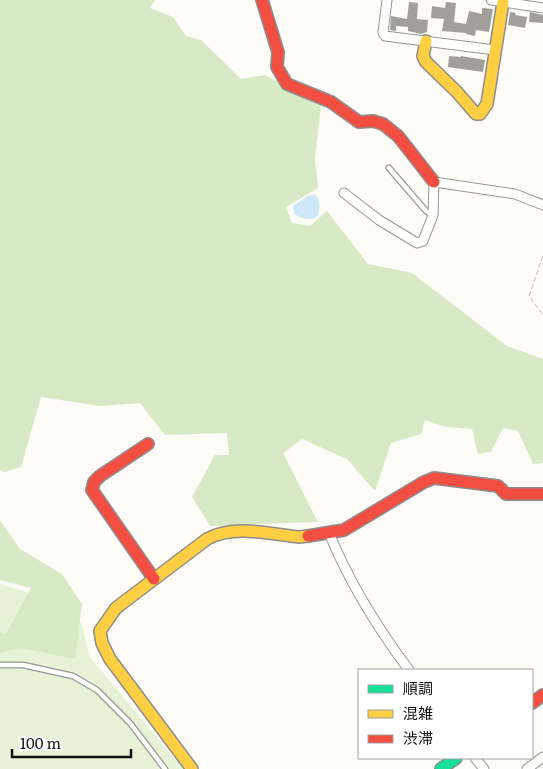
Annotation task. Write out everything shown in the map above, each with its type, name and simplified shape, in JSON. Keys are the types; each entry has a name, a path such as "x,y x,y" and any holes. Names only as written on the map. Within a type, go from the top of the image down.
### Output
{"street":[{"path":"262,0 278,52 277,67 287,84 331,102 359,122 373,121 383,124 398,136 434,182 433,215 423,241 417,243 379,220 344,193"},
{"path":"387,0 383,32 385,36 495,50"},
{"path":"491,0 543,8"},
{"path":"426,41 422,56 426,62 457,92 476,114 480,114 487,104 503,2"},
{"path":"434,182 515,194 543,205"},
{"path":"148,444 100,476 94,482 92,490 154,579"},
{"path":"192,769 110,659 102,643 100,630 116,608 207,539 218,533 236,531 299,537 344,530 424,482 434,478 498,486 506,494 543,494"},
{"path":"329,533 344,568 361,600 408,669"},
{"path":"527,769 543,757"},
{"path":"441,769 455,759"},
{"path":"476,759 484,769"}],"lane":[{"path":"389,168 426,211 433,215"},
{"path":"0,665 23,665 73,676 97,690 130,723 165,769"}],"path":[{"path":"543,256 529,296 543,315"}],"green space":[{"path":"0,0 155,0 150,8 173,17 186,36 201,40 241,79 265,75 321,106 315,158 318,188 286,207 292,223 310,226 327,211 368,264 412,273 507,346 543,359 543,463 533,464 518,431 503,428 491,452 478,454 472,429 446,427 425,420 421,434 391,443 375,491 347,459 302,439 283,453 318,522 210,526 192,497 215,455 229,455 227,433 165,435 140,403 100,406 41,397 21,467 4,472 0,470"},
{"path":"0,520 20,549 62,574 82,604 75,659 21,648 0,653 0,633 6,634 31,588 0,580"},
{"path":"0,584 27,592 82,624 89,656 183,769 0,769"}],"water":[{"path":"315,194 319,206 316,218 299,217 294,213 293,206 308,196"}],"building":[{"path":"409,2 418,3 417,19 428,20 427,32 421,34 408,31 408,27 396,26 396,31 390,30 391,16 407,19"},
{"path":"446,2 456,3 454,22 466,24 469,11 482,14 482,8 493,9 489,32 476,30 475,36 466,33 442,31 444,19 431,18 432,6 445,8"},
{"path":"510,12 527,17 525,28 508,25"},
{"path":"530,12 543,15 543,23 529,22"},
{"path":"449,56 485,60 483,72 448,67"}],"traffic: fast":[{"path":"441,769 455,759"}],"traffic: slow":[{"path":"426,41 423,56 426,62 457,92 476,114 480,114 487,104 503,2"},
{"path":"192,769 110,659 102,643 100,631 116,608 207,539 218,534 240,531 299,537 308,536"}],"traffic: jam":[{"path":"262,0 278,52 277,67 287,84 331,102 359,122 373,121 383,124 398,136 434,182"},
{"path":"148,444 100,476 94,482 92,490 154,579"},
{"path":"308,536 344,530 424,482 434,478 498,486 506,494 543,494"},
{"path":"533,702 543,695"}]}
